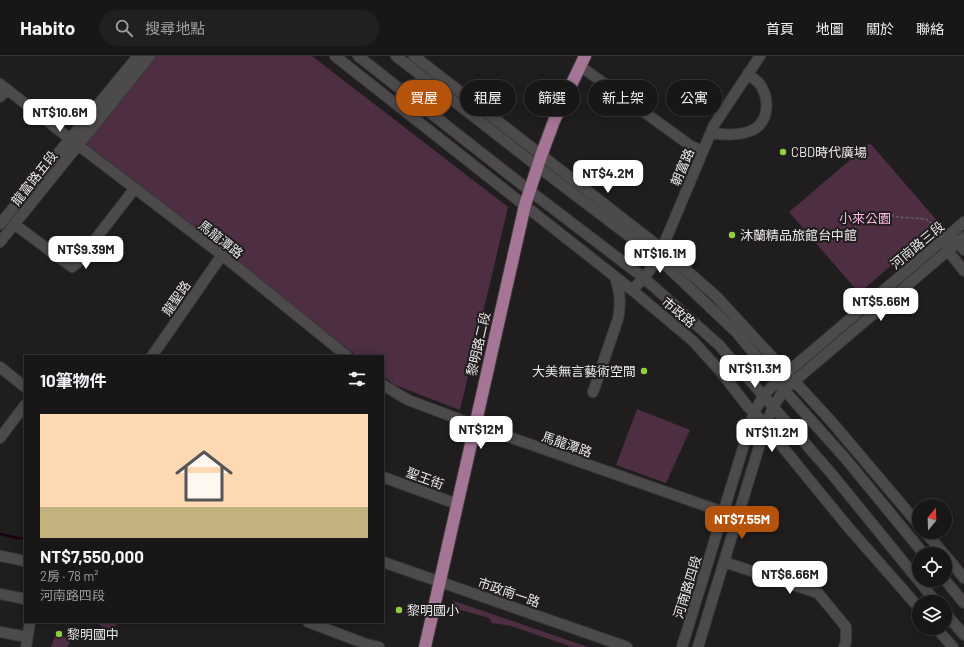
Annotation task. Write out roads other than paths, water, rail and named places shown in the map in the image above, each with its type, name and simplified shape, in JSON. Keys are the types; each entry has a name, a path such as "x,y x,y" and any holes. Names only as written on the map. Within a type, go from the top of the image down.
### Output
{"main road":[{"name":"黎明路二段","path":"425,647 525,205 554,121 583,61"}],"street":[{"name":"龍富路五段","path":"0,224 138,56"},
{"name":"龍富路五段","path":"0,242 150,56"},
{"name":"市政路","path":"336,56 615,276 693,341 721,372 748,407 754,412 848,527 912,600"},
{"name":"市政路","path":"396,56 539,161 716,296 795,381 912,517"},
{"name":"市政路","path":"414,56 539,161"},
{"name":"朝富路","path":"632,290 644,278 660,253 711,133 726,106 760,56"},
{"path":"355,71 362,57"},
{"name":"市政路","path":"362,57 530,191 644,278 719,345 831,473 930,595"},
{"path":"583,61 691,146 703,150"},
{"path":"711,133 723,135 748,131 756,128 764,118 767,106 765,94 759,83 748,74"},
{"path":"2,90 70,138"},
{"name":"馬龍潭路","path":"78,145 222,255 346,355"},
{"path":"14,224 72,267 77,263 135,188"},
{"name":"河南路三段","path":"777,381 964,222"},
{"path":"962,243 947,236 948,251 964,271"},
{"name":"河南路三段","path":"765,427 773,407 784,390 948,251 962,243"},
{"name":"市政路","path":"660,253 737,333 784,390 845,458 918,547"},
{"name":"龍聖路","path":"154,353 222,255"},
{"path":"593,392 618,319 620,293 615,276"},
{"path":"0,367 24,386"},
{"name":"河南路四段","path":"682,647 754,412 764,395 777,381"},
{"name":"馬龍潭路","path":"384,386 408,400 475,425 723,512"},
{"path":"0,438 24,406"},
{"path":"698,647 765,427"},
{"name":"聖王街","path":"384,477 457,504"},
{"path":"931,539 937,547"},
{"path":"0,556 24,561"},
{"name":"市政南一路","path":"384,562 627,647"},
{"path":"724,562 818,593 846,627 846,642 844,647"},
{"path":"952,564 964,578"},
{"path":"951,587 964,602"},
{"path":"0,594 24,598"},
{"path":"952,621 964,635"},
{"path":"0,632 26,642 30,623"},
{"path":"311,623 366,644 379,647"},
{"path":"942,635 952,647"}],"waterway":[{"path":"0,534 24,538"}],"place":[{"name":"CBD時代廣場","path":"783,152"},
{"name":"沐蘭精品旅館台中館","path":"732,235"},
{"name":"大美無言藝術空間","path":"644,371"},
{"name":"黎明國小","path":"399,610"},
{"name":"黎明國中","path":"59,634"}],"park label":[{"name":"小來公園","path":"865,218"}]}
